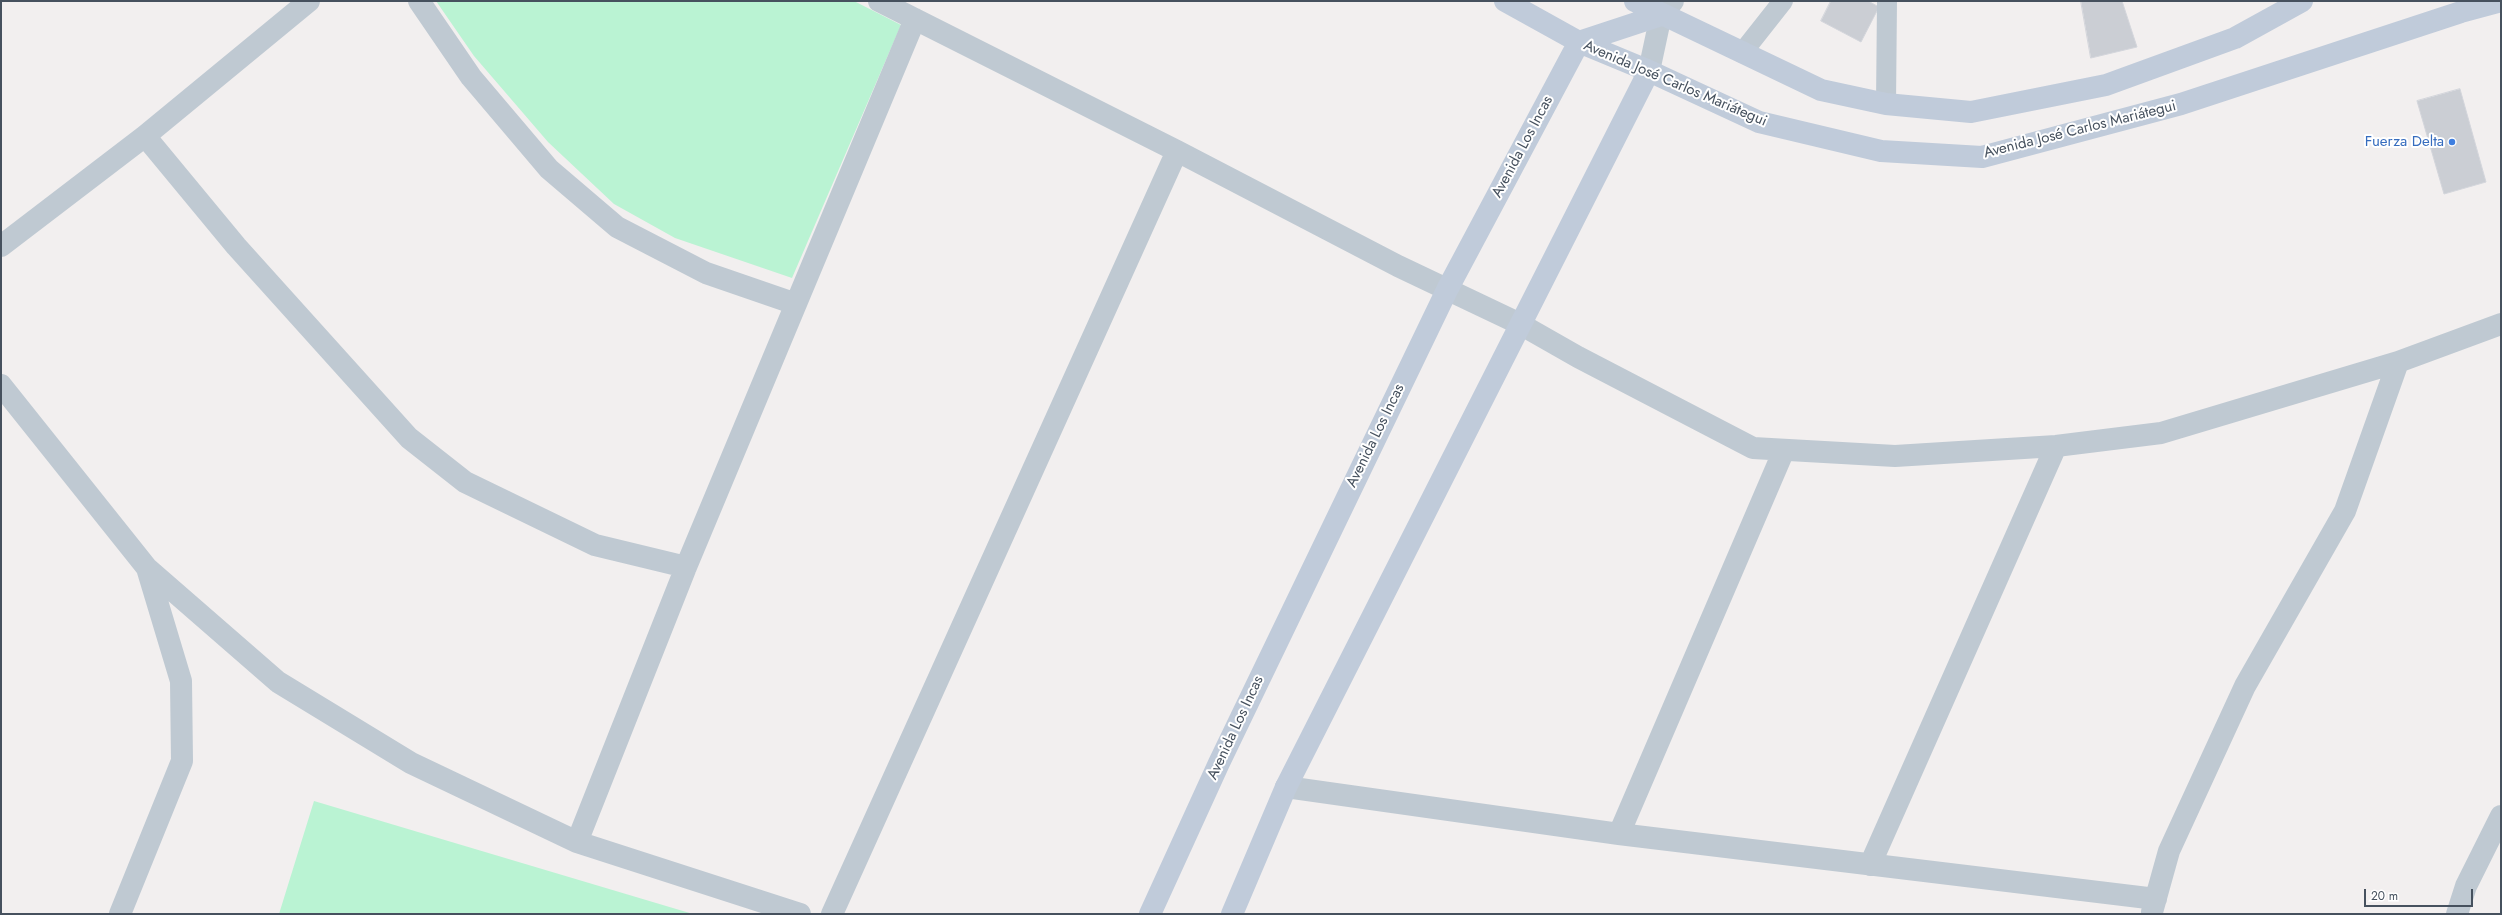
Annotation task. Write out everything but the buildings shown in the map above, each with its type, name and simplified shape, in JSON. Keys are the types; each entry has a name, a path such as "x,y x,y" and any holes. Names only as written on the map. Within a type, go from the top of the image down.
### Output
{"main road":[{"name":"Avenida José Carlos Mariátegui","path":"1506,1 1579,42 1759,122 1881,151 1982,157 2181,104 2461,12 2501,1"},
{"path":"1635,1 1667,8 1742,53 1821,90 1886,104 1971,112 2106,85 2236,38 2302,1"},
{"path":"1579,42 1667,8"},
{"name":"Avenida Los Incas","path":"1150,914 1223,756 1448,288 1579,42"},
{"path":"1232,914 1286,788 1649,72"}],"street":[{"path":"1,246 145,136 309,1"},
{"path":"419,1 471,77 549,169 617,227 706,273 796,304"},
{"path":"879,1 1178,151 1398,266 1448,288 1520,324 1578,357 1753,448 1895,456 2056,446 2160,433 2398,362 2501,324"},
{"path":"1649,72 1667,8"},
{"path":"578,842 686,567 915,19"},
{"path":"145,136 242,252 409,438 465,482 595,544 686,567"},
{"path":"832,914 1178,151"},
{"path":"1286,788 1619,834 1870,865 2154,907 2169,851 2245,686 2345,511 2398,362"},
{"path":"1,386 147,568 278,682 411,763 578,842 800,914"},
{"path":"1870,865 2056,446"},
{"path":"1619,834 1784,450"},
{"path":"120,914 182,761 181,681 147,568"},
{"path":"2457,914 2466,886 2501,816"}],"lane":[{"path":"1742,53 1783,1"},
{"path":"1886,104 1887,1"}],"green space":[{"path":"436,1 854,1 901,25 792,278 675,238 614,204 548,142 474,56"},
{"path":"314,801 693,914 279,914"}],"place":[{"name":"Fuerza Delta","path":"2452,142"}]}
